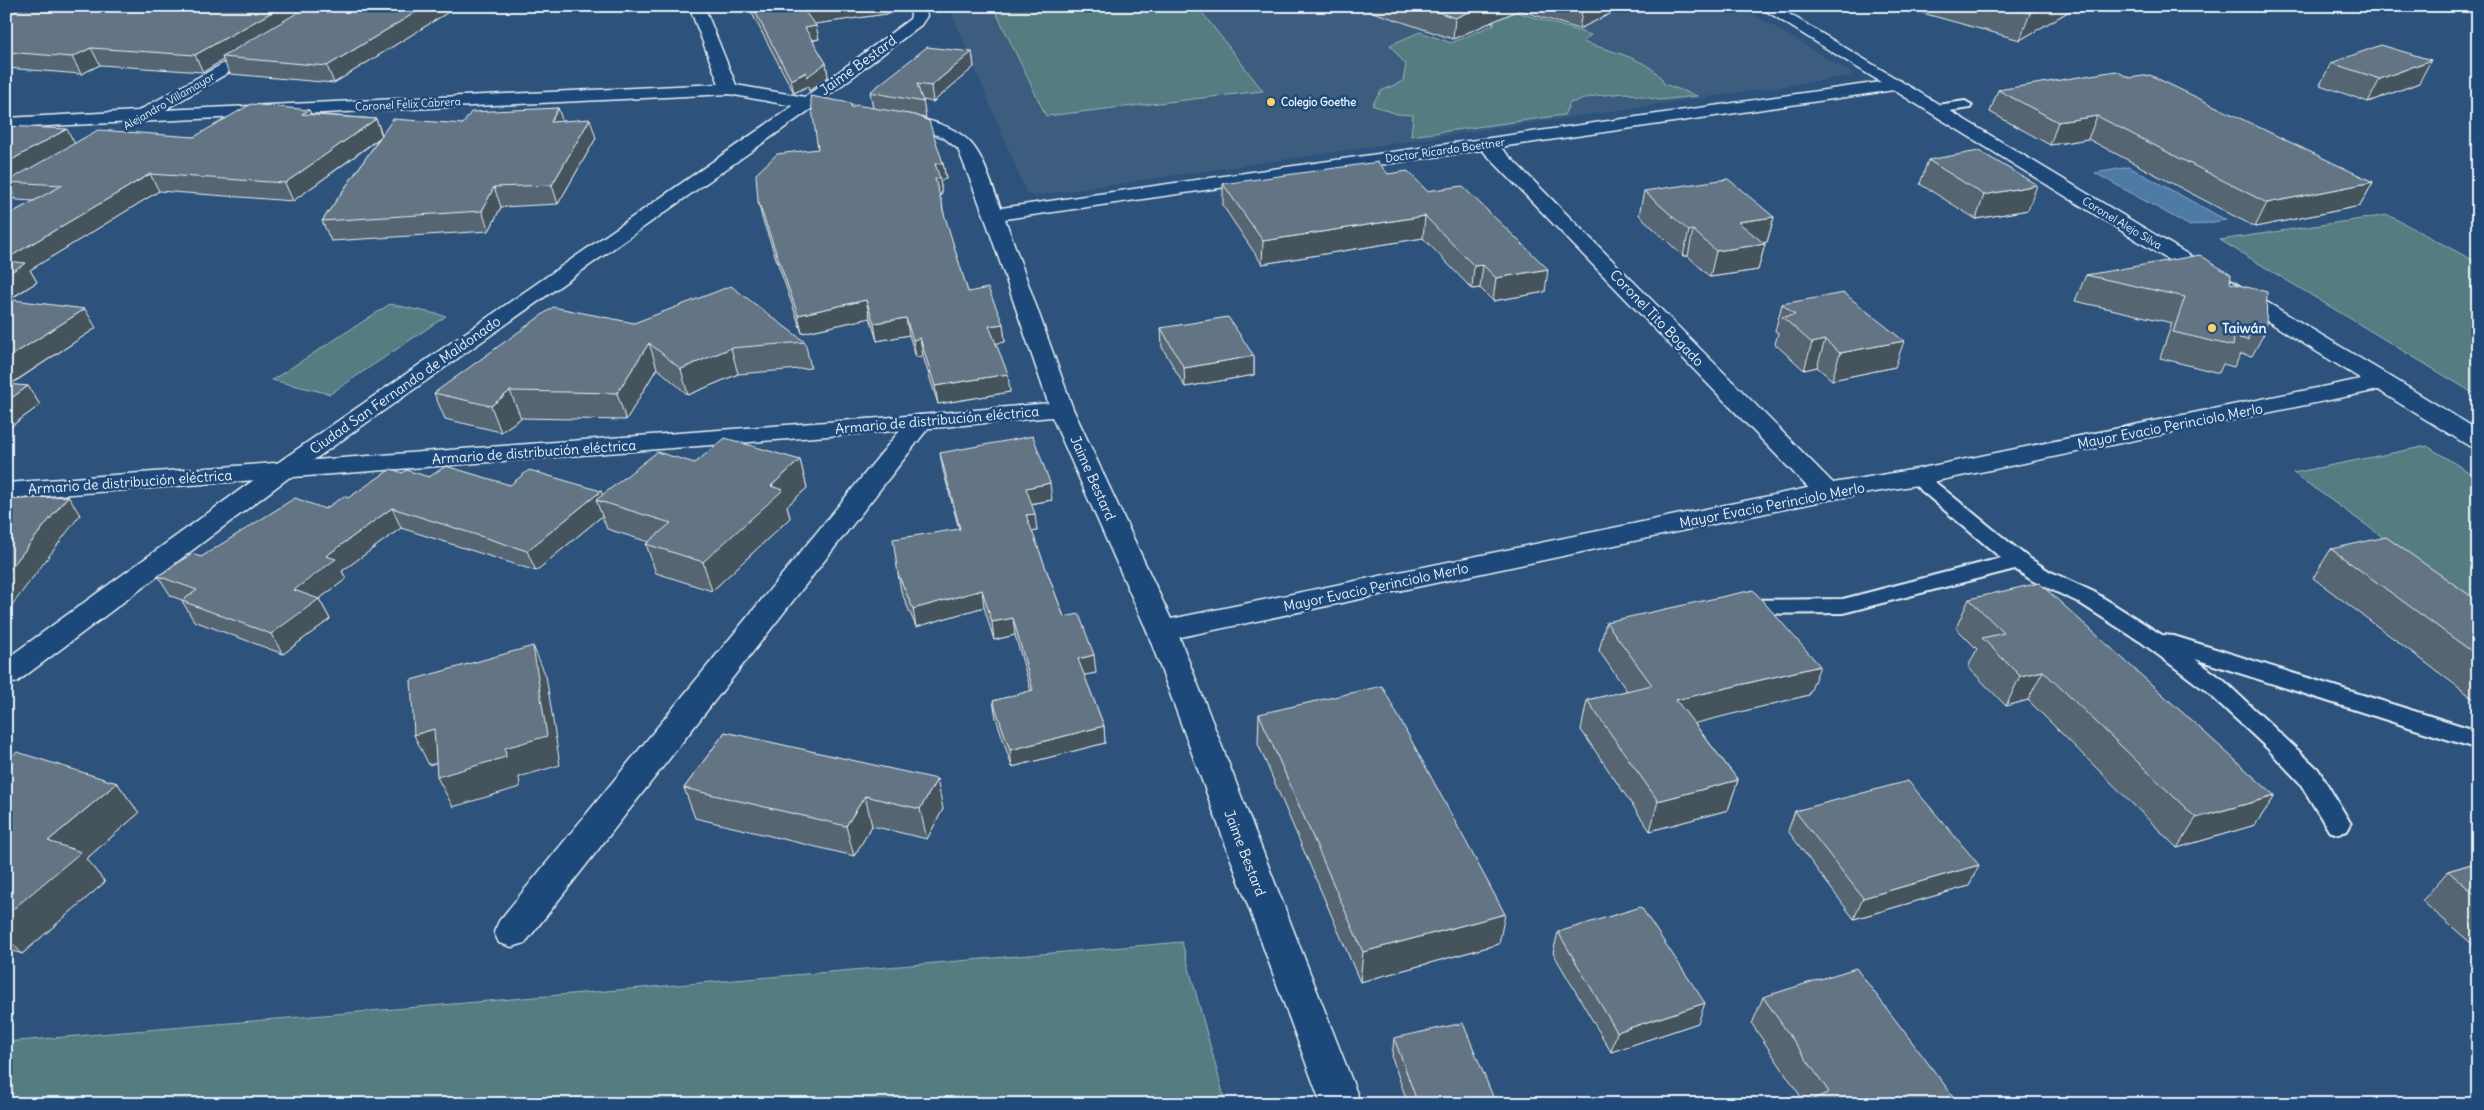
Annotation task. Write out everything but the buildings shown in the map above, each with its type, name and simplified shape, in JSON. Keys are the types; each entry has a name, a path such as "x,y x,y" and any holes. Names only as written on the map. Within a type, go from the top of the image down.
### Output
{"street":[{"path":"696,6 729,89"},
{"name":"Jaime Bestard","path":"808,103 912,26 918,16 916,6"},
{"name":"Coronel Alejo Silva","path":"1765,6 2477,439"},
{"name":"Alejandro Villamayor","path":"108,136 273,41"},
{"name":"Doctor Ricardo Boettner","path":"994,215 1895,85"},
{"name":"Coronel Felix Cabrera","path":"6,123 729,89 808,103"},
{"name":"Jaime Bestard","path":"808,103 922,124 959,139 969,152 994,215 1061,409 1162,631 1341,1104"},
{"name":"Ciudad San Fernando de Maldonado","path":"6,674 282,471 808,103"},
{"name":"Coronel Tito Bogado","path":"1486,144 1827,492"},
{"path":"6,196 57,166"},
{"name":"Mayor Evacio Perinciolo Merlo","path":"1162,631 1827,492 1917,477 2383,382"},
{"name":"Armario de distribución eléctrica","path":"6,491 920,422 1061,409"},
{"path":"512,932 920,422"}],"lane":[{"path":"1937,110 1965,105"},
{"path":"1917,477 2018,562 2041,576 2086,597 2149,637 2214,685 2276,742 2309,776 2338,824"},
{"path":"1718,610 1843,606 2018,562"},
{"path":"2149,637 2478,740"}],"shaded area":[{"name":"Colegio Goethe","path":"949,6 993,6 1046,116 1263,91 1197,6 1354,6 1392,19 1424,6 1505,6 1579,29 1626,6 1740,6 1851,73 1850,76 1034,196 1027,194","holes":["1483,19 1591,35 1583,42 1639,61 1662,77 1664,84 1696,96 1659,100 1626,93 1594,96 1570,103 1412,136 1413,115 1397,114 1381,91 1403,81 1406,65 1391,45 1420,32 1451,43 1496,23"]},
{"path":"2129,167 2226,220 2190,226 2095,173"}],"green space":[{"path":"993,6 1197,6 1263,91 1046,116"},
{"path":"1507,9 1591,35 1583,42 1617,52 1641,62 1651,68 1664,84 1697,96 1659,100 1626,93 1594,96 1570,103 1564,115 1411,136 1413,115 1397,114 1372,105 1381,91 1403,81 1406,65 1390,45 1420,32 1451,43 1495,24 1482,19"},
{"path":"2388,215 2478,263 2478,396 2220,240"},
{"path":"390,304 446,316 330,394 272,380"},
{"path":"2427,446 2478,478 2478,605 2293,473"},
{"path":"1182,942 1226,1104 6,1104 6,1042"}],"place":[{"name":"Colegio Goethe","path":"1271,102"},
{"name":"Taiwán","path":"2212,328"}]}
